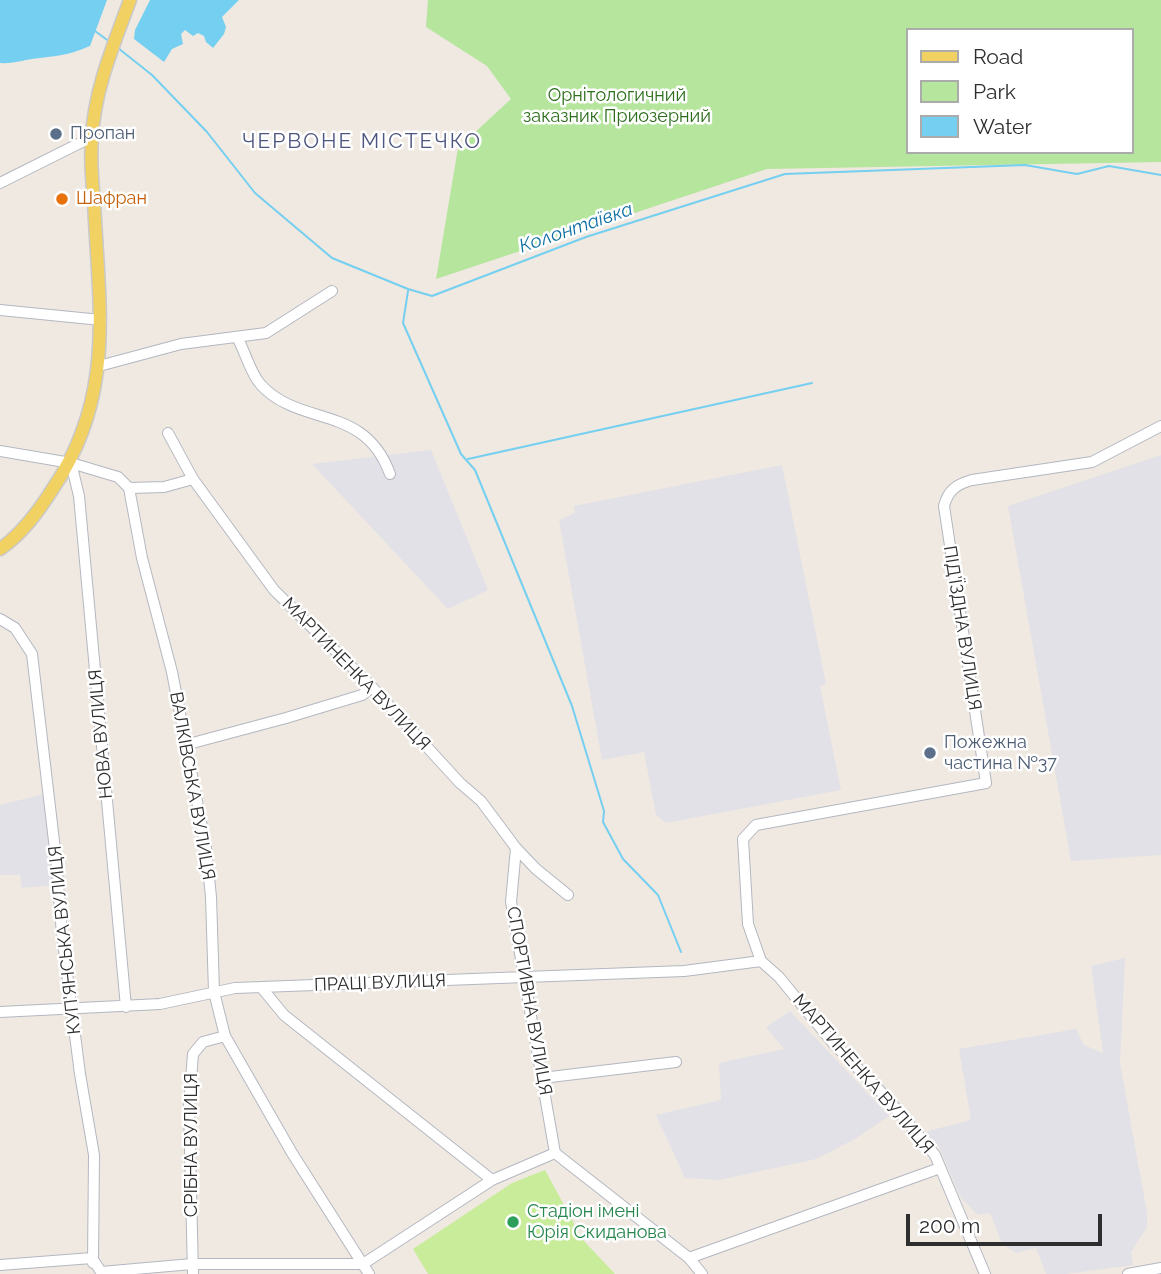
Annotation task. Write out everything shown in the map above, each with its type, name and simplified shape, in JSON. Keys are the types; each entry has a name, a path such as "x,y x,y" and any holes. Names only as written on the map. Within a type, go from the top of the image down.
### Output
{"main road":[{"path":"0,549 14,540 71,463 90,412 99,366 100,320 92,137 99,91 130,0"}],"street":[{"path":"0,183 92,137"},
{"path":"99,366 164,348 266,333 332,291"},
{"path":"0,310 100,320"},
{"path":"237,337 260,384 288,403 346,424 362,433 383,455 390,474"},
{"name":"ПІД’ЇЗДНА ВУЛИЦЯ","path":"761,961 748,924 743,839 756,825 986,783 944,506 946,496 961,483 972,480 1092,462 1161,426"},
{"name":"МАРТИНЕНКА ВУЛИЦЯ","path":"168,433 193,479 274,590 372,687 460,783 481,801 516,848 536,869 568,895"},
{"path":"0,451 71,463 118,477 129,488 164,487 193,479"},
{"name":"НОВА ВУЛИЦЯ","path":"71,463 79,496 126,1007"},
{"name":"ВАЛКІВСЬКА ВУЛИЦЯ","path":"129,488 142,558 172,672 206,848 211,897 214,992 225,1036 292,1153 369,1274"},
{"name":"КУП’ЯНСЬКА ВУЛИЦЯ","path":"0,619 15,628 32,654 56,858 62,934 80,1074 94,1155 92,1258 96,1274"},
{"path":"185,745 362,695 372,687"},
{"name":"СПОРТИВНА ВУЛИЦЯ","path":"516,848 511,902 555,1153"},
{"name":"ПРАЦІ ВУЛИЦЯ","path":"0,1012 160,1004 214,992 261,987 684,971 761,961"},
{"name":"МАРТИНЕНКА ВУЛИЦЯ","path":"761,961 779,976 833,1043 886,1097 935,1155 985,1274"},
{"path":"261,987 284,1015 492,1181"},
{"name":"СРІБНА ВУЛИЦЯ","path":"192,1269 189,1106 193,1054 203,1042 225,1036"},
{"path":"542,1078 676,1062"},
{"path":"0,1265 92,1258 100,1272 363,1264 492,1181 555,1153 689,1258 702,1274"},
{"path":"689,1258 940,1168"},
{"path":"1128,1274 1161,1268"}],"shaded area":[{"path":"431,450 488,590 448,609 312,464"},
{"path":"1161,455 1161,855 1071,861 1008,506"},
{"path":"782,465 826,684 820,686 841,790 666,823 656,815 644,752 602,760 559,520 575,513 574,506"},
{"path":"44,794 53,885 22,888 20,875 0,875 0,805"},
{"path":"1125,958 1120,1063 1147,1213 1147,1227 1131,1252 1133,1265 1046,1274 1036,1248 1016,1253 1002,1244 990,1213 978,1215 961,1198 938,1145 924,1132 971,1120 959,1049 1076,1029 1084,1045 1103,1053 1091,966"},
{"path":"790,1011 889,1116 855,1139 816,1159 719,1180 685,1178 656,1115 721,1100 719,1063 784,1049 766,1027"}],"green space":[{"name":"Орнiтологичний заказник Приозерний","path":"428,0 1161,0 1161,162 767,169 436,279 458,148 511,99 487,66 426,27"},
{"name":"Стадiон імені Юрія Скиданова","path":"545,1170 583,1240 615,1274 428,1274 413,1249 512,1183"}],"water":[{"path":"0,0 107,0 90,46 65,54 0,63"},
{"path":"150,0 239,0 222,17 226,27 224,34 213,48 204,36 198,33 193,36 185,30 181,34 183,44 172,49 164,62 134,39 135,30"}],"waterway":[{"name":"Колонтаївка","path":"95,31 110,42"},
{"name":"Колонтаївка","path":"118,48 152,75 207,132 255,193 332,258 432,296 586,237 785,174 1025,165 1077,174 1109,166 1161,175"},
{"path":"408,291 403,323 461,454 475,470 572,706 604,811 603,822 623,859 658,895 681,952"},
{"path":"468,459 812,383"}],"place":[{"name":"Пропан","path":"56,134"},
{"name":"Шафран","path":"62,199"},
{"name":"Пожежна частина №37","path":"930,753"},
{"name":"Стадiон імені Юрія Скиданова","path":"513,1222"}],"district":[{"name":"ЧЕРВОНЕ МІСТЕЧКО","path":"362,142"}]}
